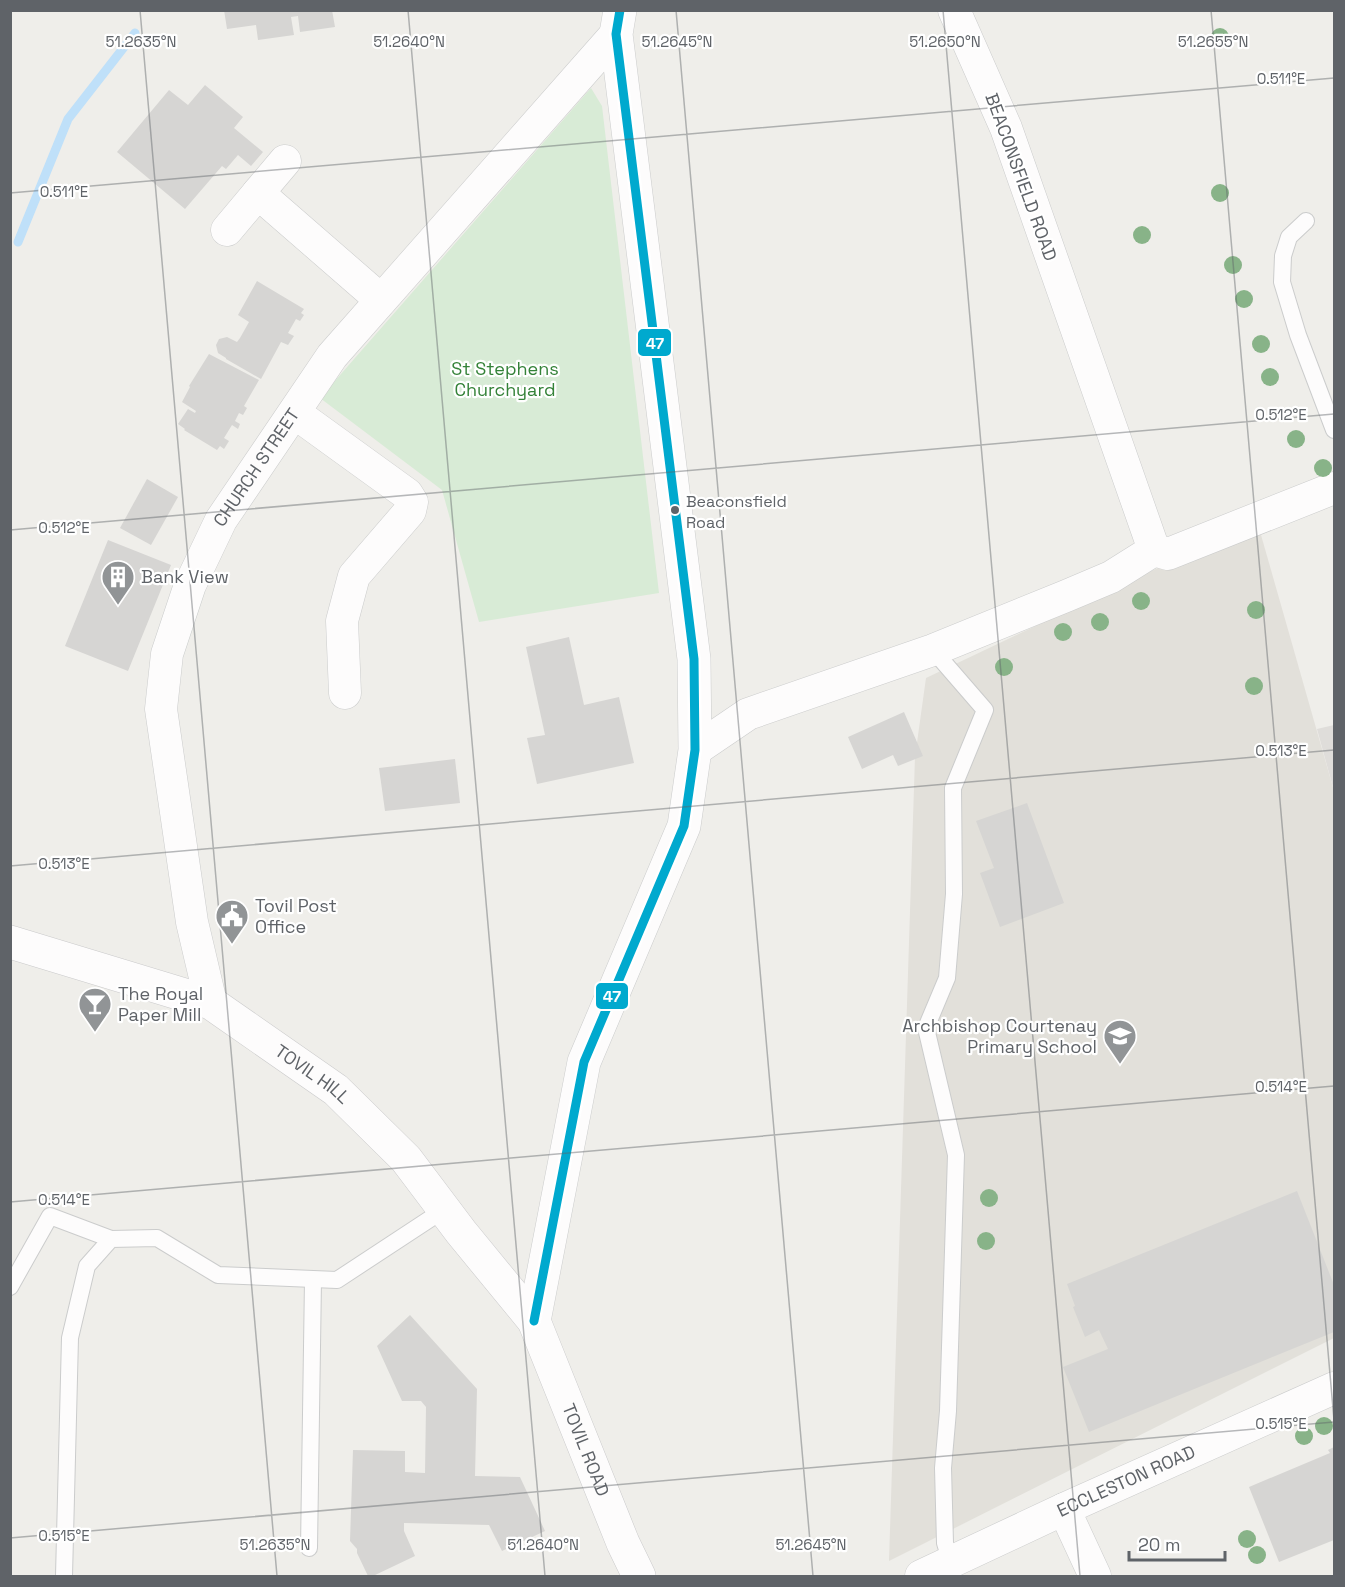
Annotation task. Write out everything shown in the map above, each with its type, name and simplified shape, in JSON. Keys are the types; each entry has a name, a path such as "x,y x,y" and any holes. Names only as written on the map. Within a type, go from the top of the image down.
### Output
{"street":[{"name":"BEACONSFIELD ROAD","path":"954,10 1006,128 1154,550"},
{"path":"534,1321 584,1062 684,826 695,750 694,659 618,22"},
{"name":"CHURCH STREET","path":"211,1003 192,922 161,709 167,654 190,585 221,520 332,356 459,214 618,22"},
{"path":"227,230 285,161"},
{"path":"258,193 381,300"},
{"path":"295,412 407,494 412,502 410,511 354,576 342,621 345,693"},
{"path":"695,750 748,714 933,650 1111,577 1154,550 1168,554 1335,488"},
{"name":"TOVIL HILL","path":"10,942 211,1003 336,1090 406,1159 534,1321"},
{"name":"TOVIL ROAD","path":"534,1321 623,1543 639,1576"},
{"name":"ECCLESTON ROAD","path":"921,1576 1064,1509 1335,1388"},
{"path":"1064,1509 1095,1576"}],"lane":[{"path":"1306,221 1289,237 1283,256 1282,282 1298,334 1335,430"},
{"path":"933,650 985,710 953,788 954,894 946,978 926,1028 956,1155 948,1411 943,1468 945,1543 951,1563"},
{"path":"10,1287 50,1216 111,1239 157,1238 218,1275 337,1280 445,1209"},
{"path":"64,1576 70,1338 87,1266 111,1239"},
{"path":"309,1548 312,1280"}],"shaded area":[{"name":"Archbishop Courtenay Primary School","path":"1257,521 1334,791 1334,1338 889,1561 915,757 926,678"},
{"path":"1334,725 1334,791 1317,729"}],"green space":[{"name":"St Stephens Churchyard","path":"591,88 602,106 659,593 479,622 442,490 320,398"}],"building":[{"path":"224,10 332,10 335,27 300,32 298,16 291,17 294,35 258,40 256,25 227,29"},
{"path":"205,85 243,117 234,128 263,152 251,166 238,155 226,169 222,166 185,209 117,152 169,90 188,105"},
{"path":"257,281 304,309 301,313 304,315 300,321 296,319 288,333 294,336 288,345 281,342 261,379 218,353 216,345 219,339 227,337 237,342 240,338 249,322 238,315"},
{"path":"209,354 259,380 244,406 247,408 243,415 239,413 235,421 240,424 238,429 232,425 224,438 229,441 224,449 220,446 217,450 178,424 188,409 195,413 196,411 182,402"},
{"path":"147,479 178,497 151,545 120,528"},
{"name":"Bank View","path":"108,540 171,565 128,671 65,646"},
{"path":"569,637 584,705 619,697 634,763 537,784 527,738 545,735 526,647"},
{"path":"904,712 923,756 898,766 893,755 862,769 848,737"},
{"path":"455,759 460,803 385,811 379,768"},
{"path":"1027,803 1064,903 1000,927 980,873 994,868 976,821"},
{"path":"1297,1191 1334,1285 1334,1332 1089,1432 1063,1367 1108,1349 1099,1330 1085,1337 1067,1284"},
{"path":"410,1315 477,1389 475,1476 520,1477 545,1531 502,1551 489,1525 404,1523 404,1531 415,1556 373,1576 368,1576 357,1549 350,1541 353,1450 405,1451 405,1472 425,1473 426,1407 421,1401 402,1401 377,1346"},
{"path":"1334,1447 1334,1540 1279,1562 1249,1487 1330,1453 1328,1450"}],"waterway":[{"path":"18,242 68,119 135,33"}],"transit line":[{"name":"47","path":"534,1321 584,1062 684,826 695,750 694,659 616,34 620,10"}],"place":[{"name":"Beaconsfield Road","path":"675,510"},
{"name":"Bank View","path":"118,606"},
{"name":"Tovil Post Office","path":"232,945"},
{"name":"The Royal Paper Mill","path":"95,1033"},
{"name":"Archbishop Courtenay Primary School","path":"1120,1065"}]}
